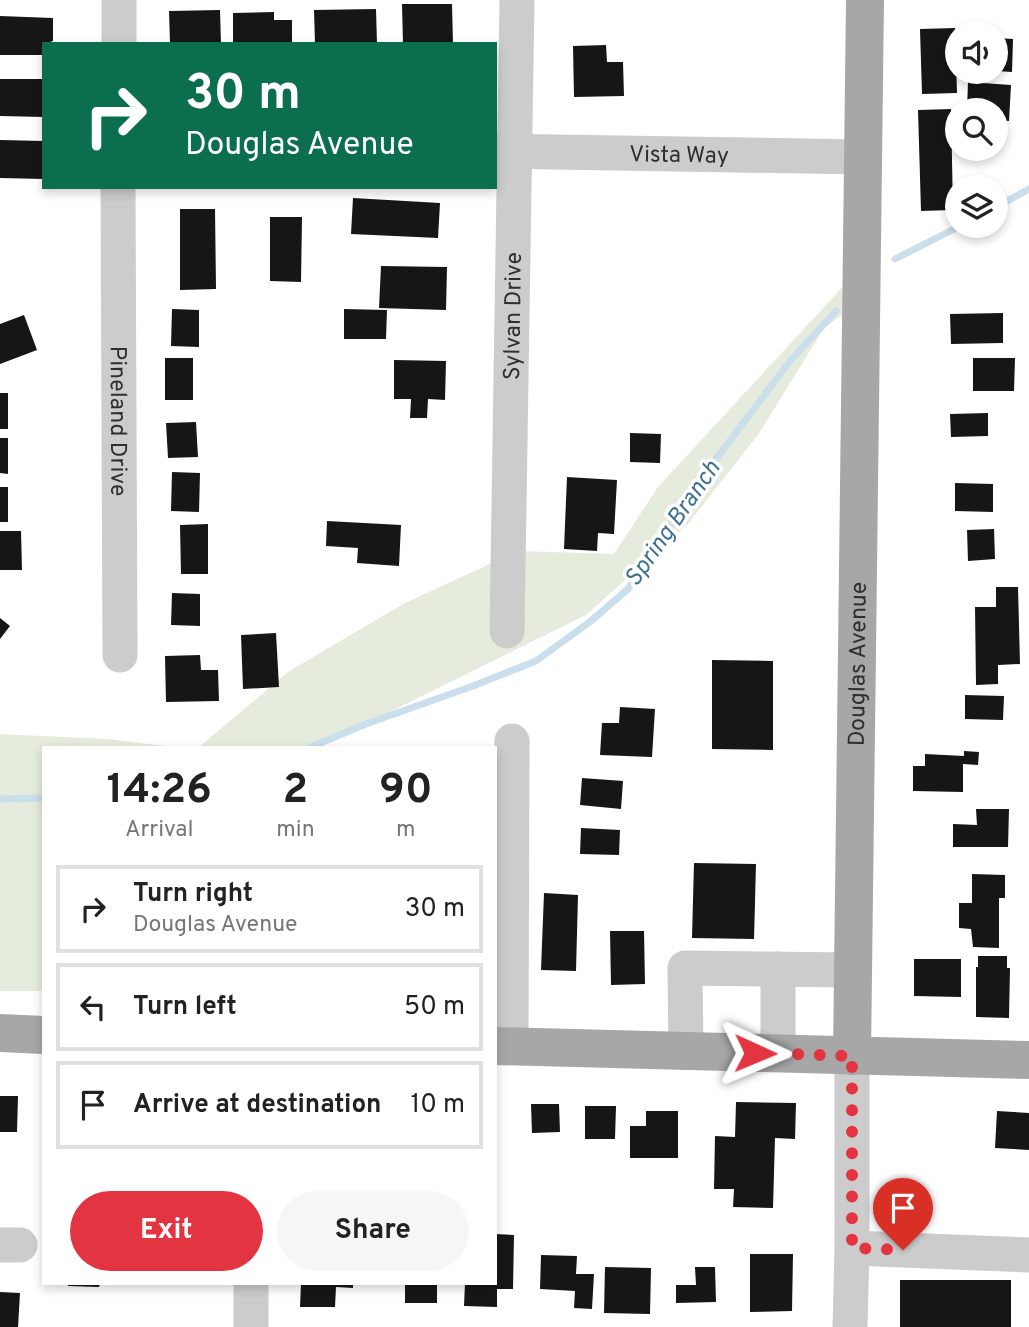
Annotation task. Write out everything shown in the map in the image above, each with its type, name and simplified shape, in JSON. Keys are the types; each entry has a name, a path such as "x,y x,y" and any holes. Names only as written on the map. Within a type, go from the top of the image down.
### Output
{"main road":[{"name":"Douglas Avenue","path":"852,1056 865,0"},
{"path":"0,1033 42,1035"},
{"path":"503,1046 1029,1060"}],"street":[{"path":"119,0 119,42"},
{"name":"Sylvan Drive","path":"507,631 505,151 517,0"},
{"name":"Vista Way","path":"505,151 864,157"},
{"name":"Pineland Drive","path":"118,189 120,655"},
{"path":"503,1046 512,741"},
{"path":"686,1052 685,968 853,970"},
{"path":"778,969 778,1054"},
{"name":"Douglas Avenue","path":"849,1327 852,1248 852,1056"},
{"path":"852,1248 1029,1255"},
{"path":"251,1285 251,1327"}],"green space":[{"path":"849,280 849,310 824,328 760,432 688,524 586,615 321,746 200,746 288,672 403,604 496,561 494,644 519,645 521,551 614,554 658,487"},
{"path":"0,734 108,739 166,746 42,746 42,991 0,991"}],"building":[{"path":"402,4 452,4 453,42 403,42"},
{"path":"376,9 377,42 315,42 314,10"},
{"path":"220,10 221,42 170,42 169,11"},
{"path":"274,12 274,20 292,20 292,42 233,42 233,13"},
{"path":"0,16 53,18 53,41 42,42 42,55 0,55"},
{"path":"945,28 945,84 957,84 957,93 922,94 920,29"},
{"path":"1008,39 1013,39 1012,72 1008,72"},
{"path":"606,45 607,62 623,62 624,96 574,97 573,46"},
{"path":"0,79 42,79 42,117 0,116"},
{"path":"968,84 1011,85 1009,121 1008,98 967,98"},
{"path":"945,109 945,161 952,161 952,175 945,175 945,210 921,211 918,110"},
{"path":"0,140 42,141 42,179 0,178"},
{"path":"353,198 440,203 438,238 351,234"},
{"path":"180,209 215,209 216,289 180,290"},
{"path":"270,217 302,217 301,282 270,281"},
{"path":"381,266 447,267 446,310 379,308"},
{"path":"172,309 199,310 199,347 171,346"},
{"path":"344,309 387,310 386,339 344,339"},
{"path":"1003,313 1003,343 951,344 950,314"},
{"path":"24,315 37,350 0,364 0,324"},
{"path":"165,358 193,358 193,400 165,400"},
{"path":"973,358 1015,358 1014,391 973,391"},
{"path":"394,360 446,361 445,400 428,399 427,418 410,418 411,399 394,399"},
{"path":"0,393 8,393 8,429 0,429"},
{"path":"988,413 988,436 951,437 950,414"},
{"path":"196,422 198,457 168,458 166,423"},
{"path":"630,433 661,434 660,463 630,462"},
{"path":"0,438 8,438 8,474 0,473"},
{"path":"172,472 200,473 199,512 171,511"},
{"path":"567,477 617,480 614,534 598,533 597,551 564,549"},
{"path":"955,483 993,484 993,512 955,511"},
{"path":"0,487 8,487 8,522 0,522"},
{"path":"327,521 401,525 399,566 357,563 358,548 326,546"},
{"path":"208,524 208,574 181,574 180,525"},
{"path":"994,529 995,559 968,561 967,530"},
{"path":"0,531 21,531 22,570 0,570"},
{"path":"996,587 1018,587 1020,664 998,665 998,684 976,685 975,607 996,607"},
{"path":"172,593 200,594 200,626 171,625"},
{"path":"0,618 10,626 0,639"},
{"path":"276,633 279,687 243,689 241,635"},
{"path":"200,655 201,670 218,670 219,701 166,702 165,656"},
{"path":"712,660 773,661 773,750 712,749"},
{"path":"965,695 1004,696 1003,720 965,719"},
{"path":"620,707 655,709 652,757 600,755 602,723 619,723"},
{"path":"964,751 979,752 978,765 963,764 963,792 913,791 913,766 925,766 925,754 964,756"},
{"path":"582,778 623,781 621,809 580,805"},
{"path":"976,809 1009,809 1008,847 953,847 953,824 977,825"},
{"path":"581,828 620,830 619,855 580,854"},
{"path":"694,863 756,864 754,939 692,938"},
{"path":"972,874 1005,875 1005,898 999,898 999,948 973,947 971,929 959,928 959,903 972,903"},
{"path":"544,893 578,895 576,971 541,970"},
{"path":"610,931 644,931 645,984 611,985"},
{"path":"978,956 1007,956 1007,968 1010,968 1009,1018 976,1017"},
{"path":"914,959 961,959 961,997 914,996"},
{"path":"0,1096 18,1096 17,1132 0,1132"},
{"path":"736,1102 796,1103 795,1139 775,1138 773,1208 733,1207 734,1189 714,1189 715,1136 735,1137"},
{"path":"531,1104 559,1104 560,1132 532,1133"},
{"path":"585,1106 616,1106 615,1139 585,1139"},
{"path":"646,1111 678,1111 678,1158 630,1158 630,1126 646,1126"},
{"path":"997,1111 1029,1113 1029,1150 995,1148"},
{"path":"497,1234 514,1235 513,1289 497,1289 497,1307 464,1306 465,1285 497,1285"},
{"path":"750,1254 793,1254 792,1311 750,1312"},
{"path":"541,1255 577,1256 576,1274 594,1274 592,1309 574,1308 575,1291 540,1289"},
{"path":"605,1267 651,1268 650,1314 604,1313"},
{"path":"695,1267 715,1267 716,1302 676,1303 676,1285 696,1285"},
{"path":"900,1280 1011,1280 1011,1327 900,1327"},
{"path":"68,1285 100,1285 99,1287"},
{"path":"301,1285 353,1285 353,1288 336,1287 335,1307 300,1307"},
{"path":"405,1285 437,1285 437,1303 405,1303"},
{"path":"0,1292 20,1293 18,1327 0,1327"}],"waterway":[{"name":"Spring Branch","path":"1008,200 1029,189"},
{"name":"Spring Branch","path":"895,259 945,234"},
{"name":"Spring Branch","path":"313,746 536,661 591,621 628,589 707,471 790,361 836,311"},
{"name":"Spring Branch","path":"0,799 42,798"}],"route":[{"path":"755,1053 852,1056 852,1248 903,1250"}]}
